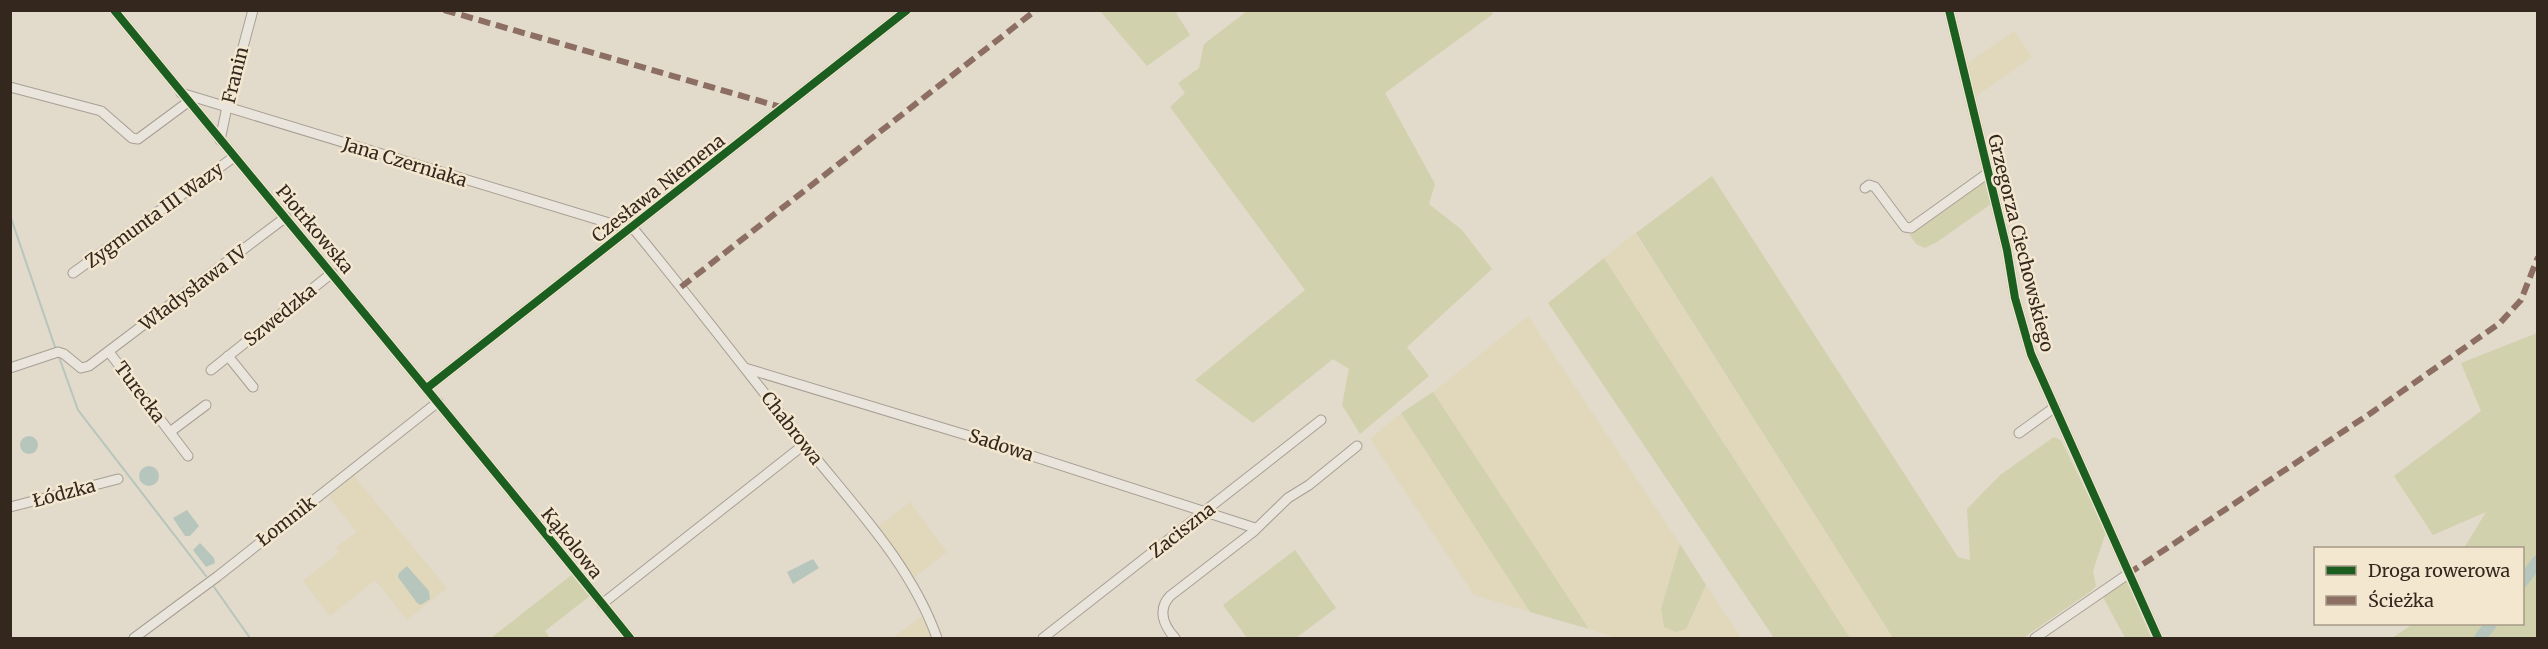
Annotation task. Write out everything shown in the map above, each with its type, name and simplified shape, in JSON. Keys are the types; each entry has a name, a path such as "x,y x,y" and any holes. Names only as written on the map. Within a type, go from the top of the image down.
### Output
{"street":[{"name":"Piotrkowska","path":"114,10 491,467"},
{"name":"Franin","path":"220,140 253,10"},
{"name":"Czesława Niemena","path":"427,388 908,10"},
{"name":"Grzegorza Ciechowskiego","path":"1949,10 2026,338 2158,639"},
{"path":"10,87 101,111 132,138 138,139 188,102"},
{"name":"Jana Czerniaka","path":"181,93 631,228"},
{"name":"Zygmunta III Wazy","path":"73,273 234,157"},
{"path":"1865,188 1869,185 1875,187 1905,227 1911,228 1988,173"},
{"name":"Władysława IV","path":"10,368 55,352 64,354 81,368 90,366 286,217"},
{"name":"Chabrowa","path":"631,228 863,515 907,575 922,600 937,639"},
{"name":"Szwedzka","path":"211,370 332,273"},
{"name":"Turecka","path":"109,352 188,456"},
{"name":"Szwedzka","path":"228,356 253,387"},
{"name":"Sadowa","path":"745,368 986,441 1256,528"},
{"name":"Łomnik","path":"134,639 218,576 438,402"},
{"name":"Turecka","path":"170,432 206,405"},
{"path":"2019,433 2055,407"},
{"name":"Zaciszna","path":"1043,639 1321,420"},
{"path":"602,604 801,447 802,441"},
{"path":"1175,639 1165,624 1162,610 1164,602 1256,528 1287,498 1309,485 1357,446"},
{"name":"Kąkolowa","path":"491,467 630,639"},
{"name":"Łódzka","path":"10,507 118,478"},
{"path":"2035,639 2128,574"}],"shaded area":[{"path":"2014,31 2032,57 1974,98 1966,64"},
{"path":"1635,233 1893,638 1850,638 1604,258"},
{"path":"1528,316 1680,544 1661,609 1686,629 1706,585 1741,638 1616,638 1589,629 1433,392"},
{"path":"1401,413 1530,612 1474,595 1370,439"},
{"path":"29,436 35,439 38,445 35,451 29,454 23,451 20,445 23,439"},
{"path":"145,466 153,466 159,472 159,480 153,486 145,486 139,480 139,472"},
{"path":"353,475 447,588 407,620 375,580 330,616 303,581 339,552 336,547 357,532 329,497"},
{"path":"910,502 947,552 915,577 877,527"},
{"path":"187,510 199,526 190,536 185,536 173,518"},
{"path":"200,543 214,558 215,563 206,567 193,550"},
{"path":"813,559 819,568 793,584 787,572"},
{"path":"407,566 429,591 430,599 421,605 417,603 398,577"},
{"path":"925,614 934,638 892,638"}],"green space":[{"path":"1100,11 1179,11 1176,13 1190,35 1147,66"},
{"path":"1247,11 1491,11 1493,14 1385,93 1435,184 1429,204 1462,230 1492,269 1407,347 1429,376 1360,434 1342,405 1349,369 1333,359 1253,423 1195,380 1305,290 1170,107 1185,93 1178,83 1199,68 1204,44"},
{"path":"1712,176 1958,557 1970,560 1967,509 2000,475 2054,437 2061,440 2106,532 2093,571 2096,586 2090,592 2023,638 1893,638 1636,233"},
{"path":"1984,180 1991,204 1937,242 1925,248 1916,244 1910,235"},
{"path":"1604,258 1850,638 1774,638 1548,303"},
{"path":"2537,333 2537,638 2392,638 2410,625 2524,625 2524,547 2465,547 2486,512 2433,535 2394,476 2481,411 2461,363"},
{"path":"1433,392 1589,629 1530,612 1401,413"},
{"path":"1680,544 1706,585 1686,629 1676,632 1664,627 1661,609"},
{"path":"1295,550 1336,608 1296,638 1247,638 1223,605"},
{"path":"574,573 591,595 545,631 550,638 491,638"},
{"path":"2126,580 2151,638 2125,638 2103,597"}],"waterway":[{"path":"10,215 55,347"},
{"path":"59,357 78,410 206,576"},
{"path":"2524,579 2538,561"},
{"path":"214,587 250,638"},
{"path":"2480,638 2490,625"}],"marked path":[{"path":"444,10 784,108"},
{"path":"681,287 1036,10"},
{"path":"2128,574 2371,413 2500,323 2521,300 2538,257"}],"cycle path":[{"path":"114,10 630,638"},
{"path":"427,388 907,10"},
{"path":"1949,10 2007,250 2015,298 2031,354 2158,638"}]}
